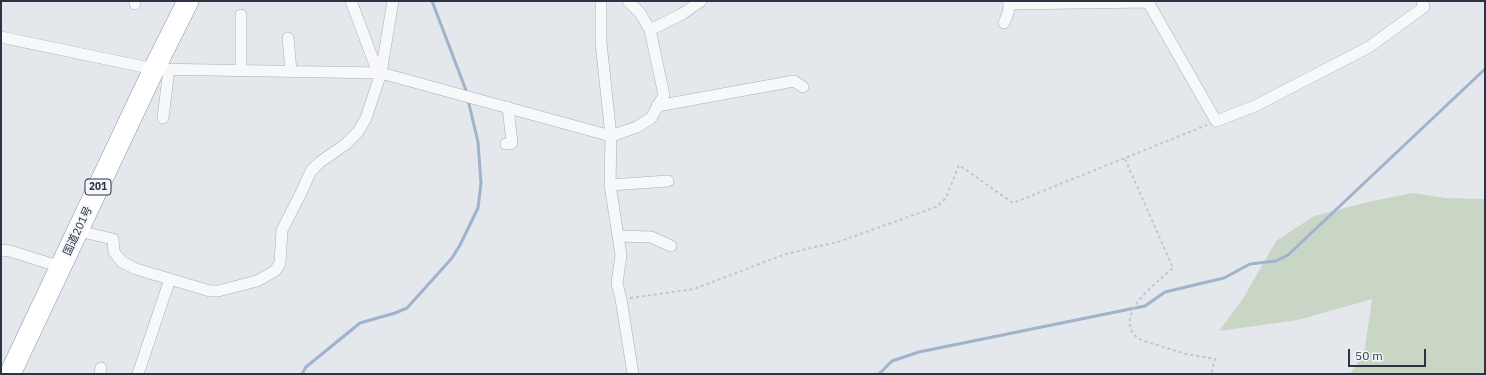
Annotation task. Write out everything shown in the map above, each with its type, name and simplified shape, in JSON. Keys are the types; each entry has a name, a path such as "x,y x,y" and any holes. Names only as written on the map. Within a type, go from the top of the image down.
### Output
{"highway":[{"name":"国道201号","path":"10,374 78,231 162,69 188,1"}],"street":[{"path":"351,1 380,73"},
{"path":"78,231 113,239 114,252 122,262 136,269 210,291 218,291 257,281 275,271 280,263 282,230 311,171 320,162 346,144 358,132 366,118 380,73 392,1"},
{"path":"601,1 602,43 610,136 610,185 621,255 617,283 633,374"},
{"path":"1,37 162,69 380,73 610,136 637,127 651,118 664,95 650,30 640,13 628,1"},
{"path":"650,30 682,14 701,1"},
{"path":"1004,23 1007,16 1008,3 1148,2 1216,122 1255,106 1369,47 1424,7 1422,1"},
{"path":"240,15 241,70"},
{"path":"288,38 291,71"},
{"path":"162,69 163,118"},
{"path":"657,106 794,81 803,87"},
{"path":"506,144 512,143 508,108"},
{"path":"610,185 668,182"},
{"path":"618,236 651,237 671,246"},
{"path":"1,250 10,251 61,267"},
{"path":"138,374 170,279"}],"path":[{"path":"621,299 694,289 783,255 806,248 838,242 936,207 946,198 960,165 1013,202 1216,122"},
{"path":"1125,159 1173,268 1141,298 1132,310 1129,320 1132,333 1138,339 1144,341 1186,354 1215,359 1211,374"}],"green space":[{"path":"1413,193 1446,198 1485,199 1485,374 1350,374 1364,353 1372,299 1298,320 1219,331 1244,297 1276,241 1314,216 1372,201"}],"waterway":[{"path":"432,1 467,93"},
{"path":"879,374 892,361 919,352 1145,306 1165,292 1224,278 1250,264 1276,261 1288,255 1485,69"},
{"path":"302,374 306,367 360,323 407,308 452,258 460,245 478,208 481,183 478,142 468,100"}]}
